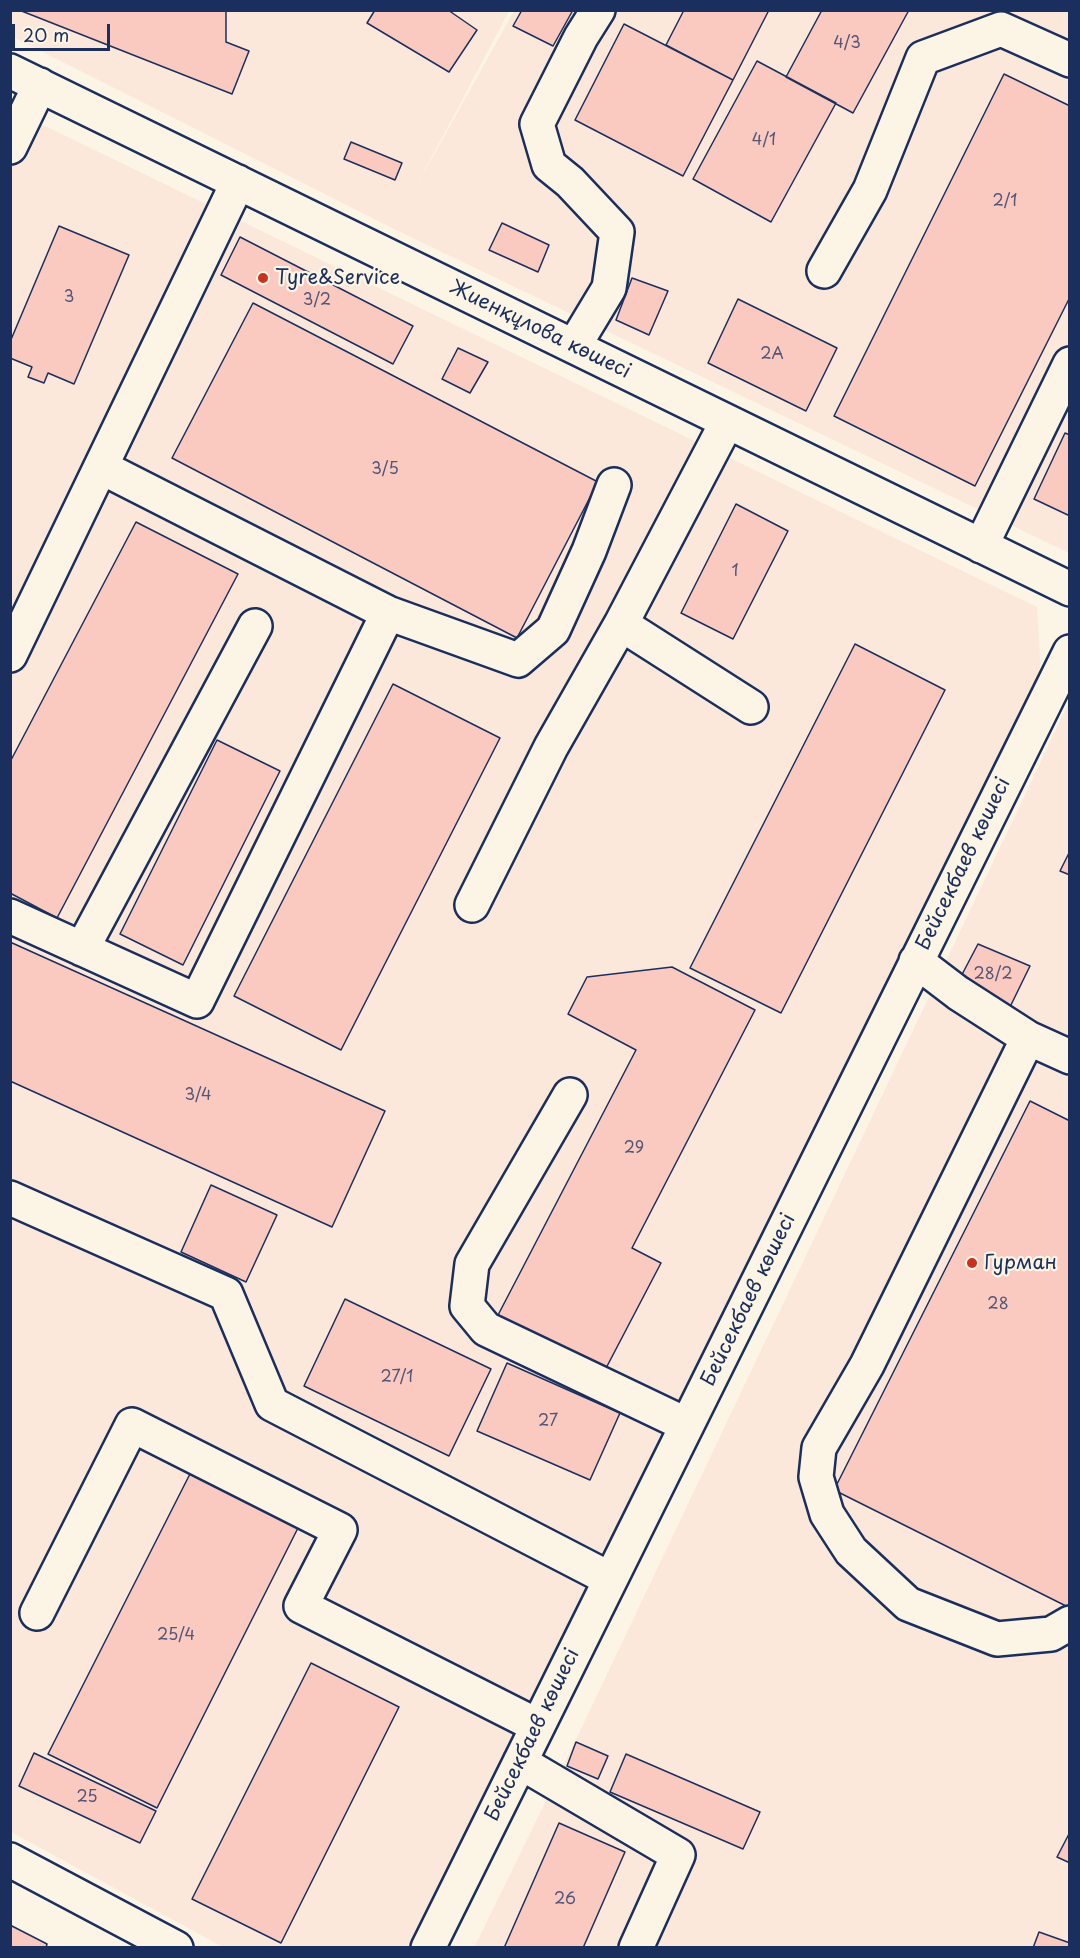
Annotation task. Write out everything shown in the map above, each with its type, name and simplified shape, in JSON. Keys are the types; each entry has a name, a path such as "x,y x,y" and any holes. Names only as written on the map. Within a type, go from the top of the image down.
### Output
{"street":[{"path":"574,346 609,288 616,232 570,182 549,165 537,124 581,37 598,10"},
{"path":"824,271 870,190 923,58 1001,29 1070,60"},
{"name":"Жиенқұлова көшесі","path":"10,70 1070,589"},
{"path":"10,147 40,85"},
{"path":"10,655 238,182"},
{"path":"981,546 1070,364"},
{"path":"472,905 551,747 621,624 727,422"},
{"path":"101,467 388,613 518,660 553,630 589,551 614,485"},
{"path":"10,916 197,1001 388,613"},
{"path":"621,624 751,707"},
{"path":"82,949 255,626"},
{"name":"Бейсекбаев көшесі","path":"428,1947 1070,652"},
{"path":"916,961 958,993 1028,1038 1070,1058"},
{"path":"1028,1038 867,1365 819,1448 816,1477 827,1514 851,1551 908,1604 997,1639 1051,1634 1070,1623"},
{"path":"570,1095 472,1264 468,1306 486,1329 687,1425"},
{"path":"10,1198 226,1294 272,1404 610,1579"},
{"path":"36,1613 132,1425 340,1530 301,1606 538,1726"},
{"path":"520,1762 678,1855 636,1947"},
{"path":"10,1860 176,1947"}],"shaded area":[{"path":"10,11 509,11 416,187 514,11 1069,11 1069,553 394,229 11,36"},
{"path":"10,109 1037,607 1042,692 427,1947 223,1947 11,1832"},
{"path":"1069,702 1069,1947 474,1948 581,1729"}],"building":[{"path":"19,10 226,10 226,42 249,51 232,94"},
{"path":"375,10 448,10 477,30 449,72 367,23"},
{"path":"522,10 573,10 553,46 513,26"},
{"path":"684,10 769,10 733,80 666,45"},
{"path":"822,10 909,10 853,113 786,77"},
{"path":"624,24 733,80 683,176 575,120"},
{"path":"757,61 836,103 771,222 693,179"},
{"path":"1004,74 1070,106 1070,297 975,486 834,416"},
{"path":"351,142 402,163 395,180 344,159"},
{"path":"502,223 549,245 538,272 489,250"},
{"path":"59,226 129,255 74,384 48,373 44,383 28,377 32,367 10,358 10,342"},
{"path":"240,237 413,326 393,364 221,275"},
{"path":"632,278 668,291 649,335 616,320"},
{"path":"738,299 837,348 806,411 708,363"},
{"path":"253,303 598,482 517,638 172,458"},
{"path":"458,348 488,362 470,393 442,379"},
{"path":"1065,433 1070,435 1070,516 1034,499"},
{"path":"736,504 788,531 733,639 681,613"},
{"path":"136,522 238,574 57,918 10,893 10,762"},
{"path":"855,644 945,690 781,1013 690,968"},
{"path":"393,684 500,738 341,1050 234,996"},
{"path":"217,740 280,771 183,965 120,934"},
{"path":"1070,851 1070,875 1060,871"},
{"path":"10,942 385,1111 332,1227 10,1081"},
{"path":"978,944 1030,966 1009,1009 957,984"},
{"path":"672,967 755,1010 632,1248 661,1263 604,1372 497,1317 636,1050 568,1014 587,977"},
{"path":"1030,1101 1070,1121 1070,1608 834,1490"},
{"path":"211,1185 277,1215 246,1282 181,1252"},
{"path":"345,1299 491,1369 449,1456 304,1386"},
{"path":"507,1363 620,1413 590,1480 477,1431"},
{"path":"195,1464 303,1518 157,1808 48,1754"},
{"path":"311,1663 399,1707 281,1943 192,1899"},
{"path":"576,1742 608,1756 598,1779 567,1766"},
{"path":"34,1753 156,1811 140,1843 19,1786"},
{"path":"626,1754 760,1812 743,1849 610,1792"},
{"path":"559,1823 625,1852 583,1948 504,1948"},
{"path":"1070,1832 1070,1863 1057,1857"},
{"path":"10,1925 47,1944 46,1948 10,1948"},
{"path":"1039,1932 1070,1943 1070,1948 1033,1948"}],"place":[{"name":"Tyre&Service","path":"263,278"},
{"name":"Гурман","path":"972,1263"}]}
